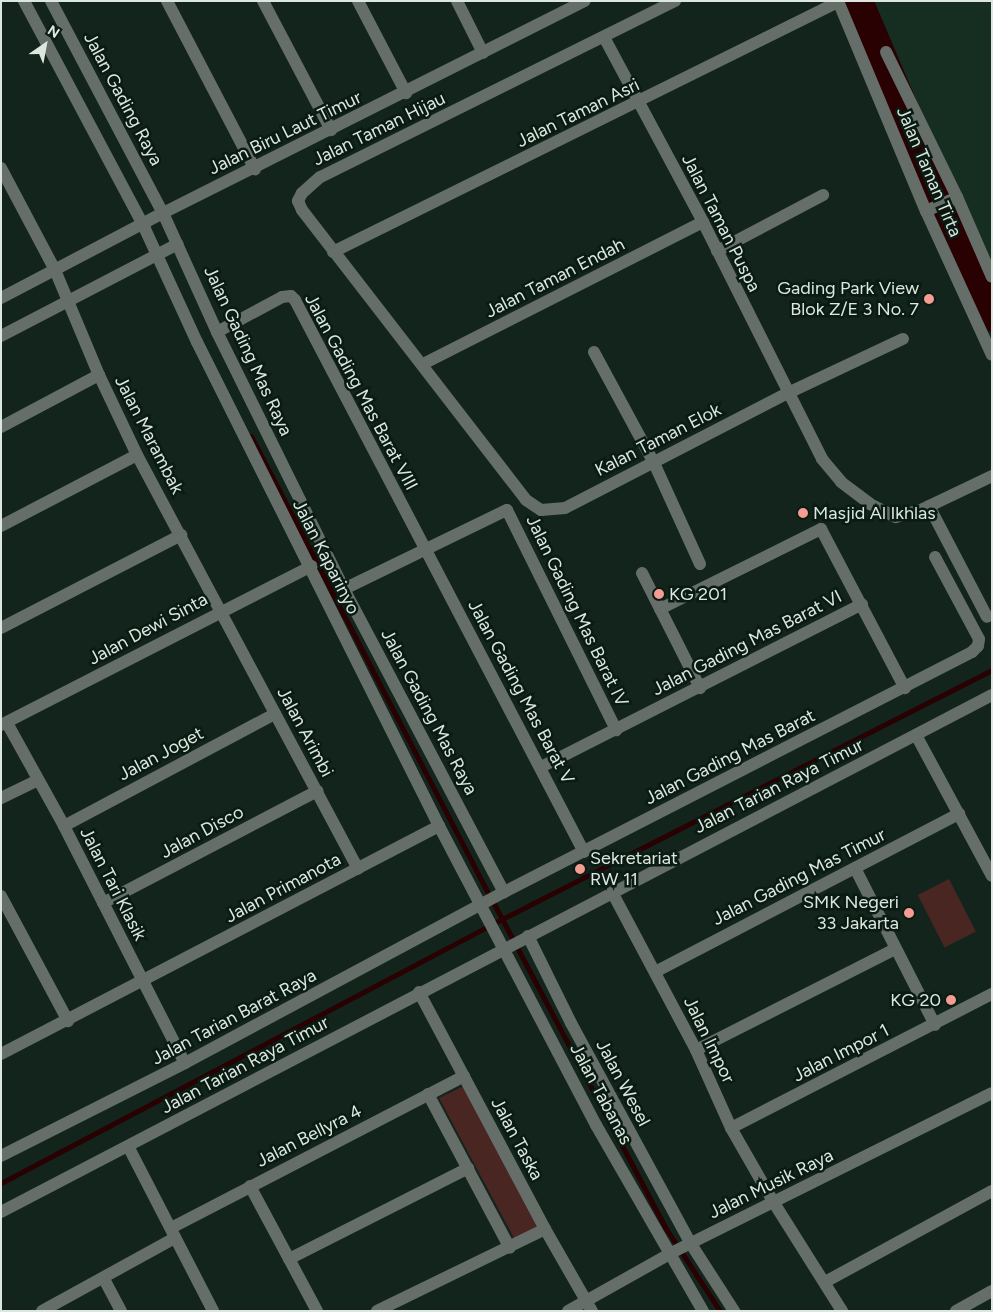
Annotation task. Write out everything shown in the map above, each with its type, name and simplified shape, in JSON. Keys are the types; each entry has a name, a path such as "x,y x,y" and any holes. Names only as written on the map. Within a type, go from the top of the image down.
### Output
{"street":[{"path":"24,1 144,226"},
{"name":"Jalan Gading Raya","path":"51,1 179,245"},
{"path":"167,1 255,169"},
{"path":"263,1 331,130"},
{"path":"358,1 406,92"},
{"path":"457,1 483,53"},
{"name":"Jalan Biru Laut Timur","path":"1,298 56,273 164,214 483,53 565,6 585,1"},
{"name":"Jalan Taman Hijau","path":"541,510 526,500 423,364 333,252 298,201 309,185 605,38 675,1"},
{"name":"Jalan Taman Asri","path":"333,252 638,103 838,2"},
{"name":"Jalan Taman Tirta","path":"838,2 992,355"},
{"name":"Jalan Taman Puspa","path":"605,38 703,222 822,459 852,493 896,518 929,506 992,476"},
{"name":"Jalan Taman Tirta","path":"886,52 956,197 992,277"},
{"name":"Jalan Marambak","path":"1,168 56,273 99,375 136,455 221,611"},
{"path":"132,204 153,194"},
{"path":"717,251 823,195"},
{"name":"Jalan Taman Tirta","path":"928,210 956,197"},
{"name":"Jalan Taman Endah","path":"423,364 703,222"},
{"name":"Jalan Kaparinyo","path":"144,226 197,342 312,566 439,826 484,910"},
{"path":"1,336 67,302 156,252 179,245"},
{"name":"Jalan Gading Mas Raya","path":"179,245 217,332 344,589 504,892"},
{"name":"Jalan Gading Mas Barat VIII","path":"217,332 282,297 291,296 295,300 426,550"},
{"name":"Kalan Taman Elok","path":"541,510 565,508 788,393 903,338"},
{"path":"594,352 654,463 700,564"},
{"path":"1,427 99,375"},
{"path":"1,526 136,455"},
{"path":"929,506 987,616"},
{"name":"Jalan Gading Mas Barat IV","path":"344,589 507,510 616,730"},
{"path":"660,609 820,529 862,604 905,688"},
{"path":"1,628 181,535"},
{"name":"Jalan Gading Mas Barat V","path":"426,550 584,852"},
{"name":"Jalan Gading Mas Barat","path":"504,892 972,652 978,646 979,639 935,557"},
{"name":"Jalan Dewi Sinta","path":"4,724 312,566"},
{"path":"642,573 700,688"},
{"name":"Jalan Gading Mas Barat VI","path":"541,767 700,688 862,604"},
{"name":"Jalan Arimbi","path":"221,611 358,869"},
{"name":"Jalan Tarian Raya Timur","path":"1,1212 129,1148 505,946 527,937 992,695"},
{"name":"Jalan Joget","path":"64,826 275,714"},
{"name":"Jalan Tari Klasik","path":"4,724 64,826 185,1063"},
{"path":"916,735 992,876"},
{"path":"1,798 38,780"},
{"name":"Jalan Disco","path":"103,903 317,791"},
{"name":"Jalan Gading Mas Timur","path":"655,972 959,814"},
{"name":"Jalan Primanota","path":"1,1054 68,1021 439,826"},
{"path":"855,868 935,1025"},
{"name":"Jalan Tarian Barat Raya","path":"1,1156 484,910 504,892"},
{"name":"Jalan Impor","path":"612,892 696,1050 731,1128 774,1203 842,1311"},
{"path":"1,896 68,1021"},
{"name":"Jalan Tabanas","path":"484,910 671,1254 704,1311"},
{"name":"Jalan Wesel","path":"527,937 688,1245 734,1311"},
{"path":"696,1050 895,949"},
{"name":"Jalan Taska","path":"419,992 545,1229 589,1306"},
{"name":"Jalan Impor 1","path":"731,1128 935,1025 992,994"},
{"name":"Jalan Bellyra 4","path":"42,1311 104,1279 173,1233 250,1186 464,1076"},
{"name":"Jalan Musik Raya","path":"568,1311 589,1306 688,1245 992,1093"},
{"path":"428,1094 510,1248"},
{"path":"129,1148 213,1311"},
{"path":"289,1259 468,1168"},
{"path":"250,1186 317,1311"},
{"path":"824,1282 992,1191"},
{"path":"376,1311 510,1248 545,1229"},
{"path":"104,1279 121,1311"},
{"path":"956,1311 992,1292"}],"shaded area":[{"path":"836,1 992,1 992,307"},
{"path":"949,879 976,932 945,947 918,895"},
{"path":"468,1084 538,1227 514,1238 439,1098"}],"waterway":[{"path":"858,1 992,317"},
{"path":"251,436 487,891"},
{"path":"1,1183 502,919 992,670"},
{"path":"493,902 665,1227 720,1311"}],"place":[{"name":"Gading Park View Blok Z/E 3 No. 7","path":"929,299"},
{"name":"Masjid Al Ikhlas","path":"803,513"},
{"name":"KG 201","path":"659,594"},
{"name":"Sekretariat RW 11","path":"580,869"},
{"name":"SMK Negeri 33 Jakarta","path":"909,913"},
{"name":"KG 20","path":"951,1000"}]}
